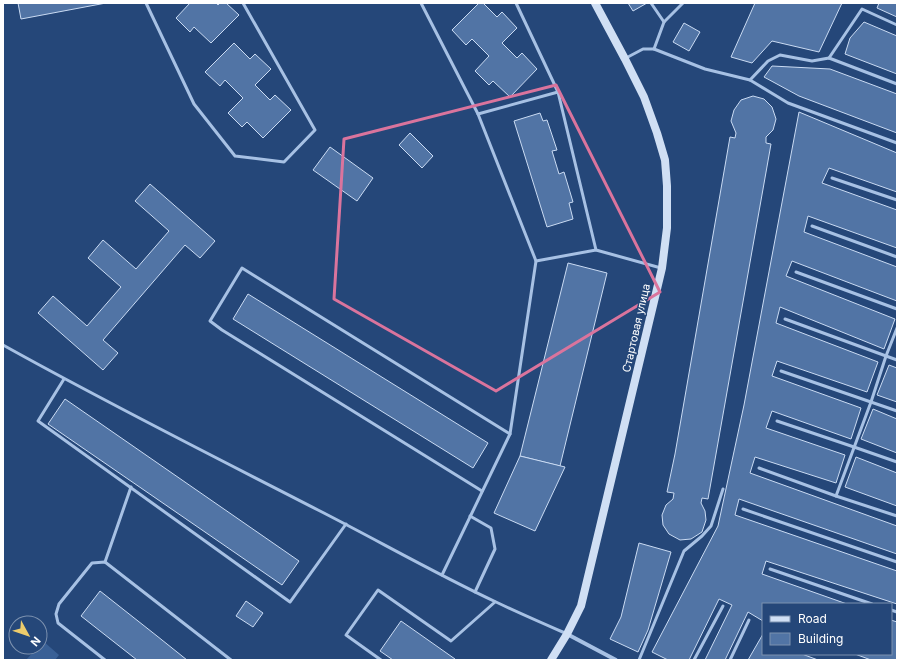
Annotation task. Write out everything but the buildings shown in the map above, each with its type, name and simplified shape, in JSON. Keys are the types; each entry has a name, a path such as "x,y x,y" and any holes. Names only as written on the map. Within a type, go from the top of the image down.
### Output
{"street":[{"name":"Стартовая улица","path":"551,660 567,634 581,606 662,268 667,228 667,186 665,160 658,133 644,98 595,3"},
{"path":"567,634 616,660"}],"lane":[{"path":"146,3 194,104 235,156 284,162 315,130 243,3"},
{"path":"421,3 478,114 536,261 510,434 442,575"},
{"path":"516,3 558,92 596,250"},
{"path":"651,3 664,22"},
{"path":"654,49 664,22 683,3"},
{"path":"829,58 862,9 897,25"},
{"path":"625,59 643,49 654,49 705,69 750,80 788,103 897,143"},
{"path":"750,80 768,61 780,55 812,60 829,58 897,84"},
{"path":"478,114 558,92"},
{"path":"832,178 897,200"},
{"path":"812,226 897,257"},
{"path":"536,261 596,250 662,268"},
{"path":"482,491 222,330 210,320 242,268 510,434"},
{"path":"796,272 897,309"},
{"path":"785,319 897,360"},
{"path":"836,496 897,328"},
{"path":"3,345 64,379 442,575 495,602 567,634"},
{"path":"781,371 897,412"},
{"path":"64,379 38,421 290,602 346,524"},
{"path":"777,421 897,462"},
{"path":"759,468 897,516"},
{"path":"105,562 131,487"},
{"path":"639,660 684,551 702,536 711,526 722,489"},
{"path":"743,510 897,562"},
{"path":"470,516 490,528 495,549 476,592"},
{"path":"105,660 58,623 56,614 59,604 92,563 105,562 231,660"},
{"path":"770,569 869,603"},
{"path":"381,660 346,635 378,590 451,641 495,602"},
{"path":"694,660 723,606"},
{"path":"730,660 749,620"}],"highlighted area":[{"path":"556,85 660,292 496,391 334,299 344,139"}],"shaded area":[{"path":"48,645 59,655 55,660 26,660 31,655 48,655"}]}
